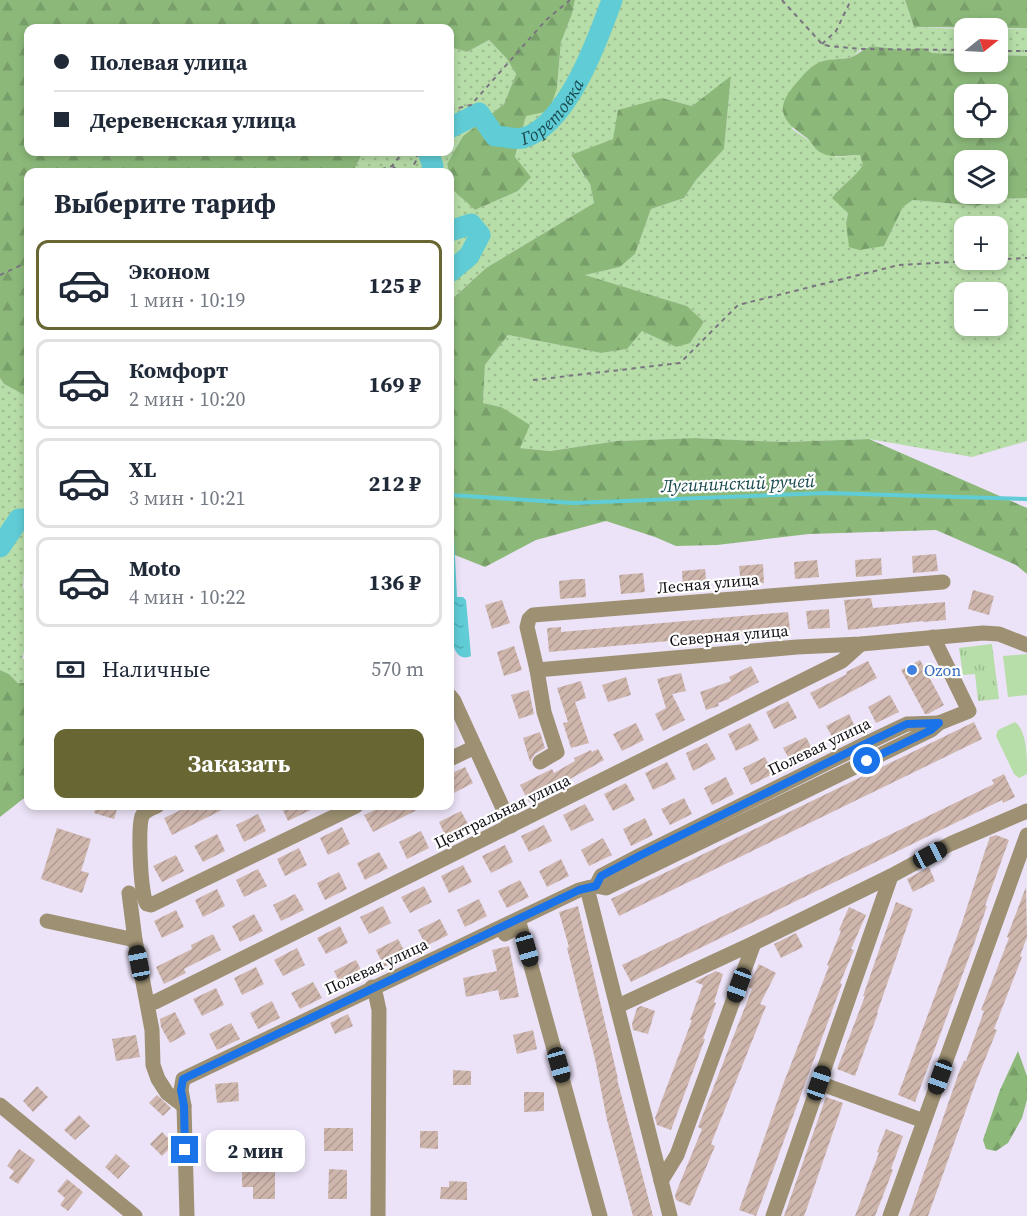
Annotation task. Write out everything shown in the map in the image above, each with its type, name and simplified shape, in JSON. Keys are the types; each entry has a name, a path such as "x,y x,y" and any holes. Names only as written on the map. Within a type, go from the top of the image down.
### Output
{"street":[{"name":"Лесная улица","path":"537,670 527,627 528,619 533,615 943,582"},
{"name":"Северная улица","path":"537,670 983,633 999,634 1027,645"},
{"name":"Полевая улица","path":"592,887 606,888 931,730 939,723 969,711 933,637"},
{"name":"Центральная улица","path":"155,1002 842,661 861,644"},
{"path":"537,670 544,712 557,752 540,762"},
{"path":"454,701 512,826"},
{"name":"Полевая улица","path":"374,992 592,887 601,876 907,724 939,723"},
{"path":"454,757 475,747"},
{"path":"756,797 764,811"},
{"path":"149,810 144,812 141,818 142,885 143,897 147,904 156,904 348,810"},
{"path":"618,1006 754,943 891,876 950,844 1027,811"},
{"path":"890,1216 1027,835"},
{"path":"773,1216 891,876"},
{"path":"592,887 618,1006 670,1216"},
{"path":"129,893 135,940 152,1030 153,1065 167,1093 184,1106"},
{"path":"47,921 135,940"},
{"path":"187,1216 184,1106 181,1090 348,1008 374,992 520,926 600,1216"},
{"path":"661,1181 676,1155 754,943"},
{"path":"374,992 379,1010 378,1216"},
{"path":"819,1083 924,1121"},
{"path":"0,1105 135,1216"}],"path":[{"path":"454,109 471,105 546,20 570,0"},
{"path":"782,0 822,44 861,49 954,50"},
{"path":"822,44 836,31 850,0"},
{"path":"1008,51 1027,51"},
{"path":"386,168 392,166 400,156"},
{"path":"533,380 680,363 738,305 899,266 1027,258"},
{"path":"0,275 24,264"}],"green space":[{"path":"0,0 575,0 561,42 557,88 549,111 526,116 515,157 531,177 518,191 475,210 454,191 454,168 448,168 447,164 452,156 454,156 463,136 504,104 516,74 507,59 489,40 467,52 454,48 454,24 24,24 24,156 361,156 355,168 24,168 24,395 4,384 0,378"},
{"path":"575,0 905,0 914,27 954,29 954,54 932,53 923,48 902,50 872,46 861,49 853,57 822,61 792,129 810,141 817,150 837,157 860,155 864,165 839,189 848,213 846,223 884,246 903,207 913,200 977,206 1008,204 1008,199 1027,198 1027,441 972,457 869,439 783,442 695,438 617,441 550,451 520,448 501,407 483,403 485,365 508,335 601,353 626,349 642,331 676,347 704,323 687,306 584,275 620,267 635,254 651,209 684,198 696,180 724,149 731,77 692,106 662,98 613,139 571,156 590,184 594,203 486,268 454,297 454,191 475,210 518,191 530,177 515,158 526,116 557,88 561,42"},
{"path":"905,0 1027,0 1027,28 1008,28 1008,18 954,18 954,27 914,27"},
{"path":"1027,28 1027,56 1008,55 1008,29"},
{"path":"489,40 507,59 516,74 504,104 463,136 454,152 454,48 467,52"},
{"path":"872,46 902,50 923,48 932,53 954,54 954,72 1008,72 1008,55 1027,56 1027,198 1008,199 1008,150 954,150 954,204 913,200 903,207 884,246 859,250 849,247 846,223 848,213 832,198 863,165 860,155 826,155 816,149 808,139 790,125 785,118 783,105 791,89 814,66 824,61 852,57"},
{"path":"731,76 724,149 696,180 684,198 651,209 635,254 620,267 585,275 687,306 704,322 690,343 676,347 642,331 627,349 601,353 508,335 485,365 483,403 501,407 530,425 520,448 550,451 617,441 695,438 783,442 869,439 1027,508 1027,574 1016,565 936,530 809,534 717,545 676,546 606,521 536,540 485,567 454,555 454,297 486,268 594,203 590,184 571,155 613,139 618,110 662,98 692,106"},
{"path":"361,156 452,156 447,164 448,168 355,168"},
{"path":"956,204 983,204 977,206"},
{"path":"0,378 4,384 24,395 24,652 22,659 24,659 24,683 18,683 9,674 0,670"},
{"path":"992,644 999,699 978,701 975,674 963,675 959,648"},
{"path":"1027,654 1027,695 1008,697 1003,656"},
{"path":"0,670 9,674 18,683 24,683 24,798 0,817"},
{"path":"1015,722 1022,732 1026,752 1027,774 1019,778 1014,774 996,736 998,730"},
{"path":"1018,1051 1027,1076 1027,1100 1022,1118 1008,1143 996,1151 986,1149 983,1140 1000,1090"}],"water":[{"path":"463,597 466,600 471,656 463,657 454,647 454,598"}],"building":[{"path":"936,554 938,571 913,573 912,556"},
{"path":"881,558 882,575 856,577 855,560"},
{"path":"817,560 819,577 795,579 794,562"},
{"path":"763,564 764,583 741,585 739,566"},
{"path":"705,569 707,588 683,590 682,571"},
{"path":"643,573 645,592 621,594 619,575"},
{"path":"585,579 586,597 560,599 559,581"},
{"path":"973,590 994,596 989,615 968,609"},
{"path":"871,598 873,608 945,602 946,620 848,630 844,600"},
{"path":"502,600 510,623 492,629 485,605"},
{"path":"829,609 830,628 808,629 806,611"},
{"path":"788,612 790,630 549,652 547,628 561,627 561,632"},
{"path":"514,646 522,670 504,676 497,652"},
{"path":"920,660 944,705 928,714 925,714 901,670"},
{"path":"868,661 877,678 819,709 810,693"},
{"path":"751,666 759,682 718,703 719,706 706,710 700,692 731,681 729,677"},
{"path":"681,673 686,691 672,694 685,720 663,731 655,714 666,708 657,679"},
{"path":"626,677 631,695 608,702 602,685"},
{"path":"581,681 586,698 575,702 589,743 571,748 563,723 568,722 557,688"},
{"path":"529,690 534,714 519,719 511,695"},
{"path":"890,695 899,712 876,723 868,707"},
{"path":"788,701 797,718 774,729 766,712"},
{"path":"849,714 857,731 835,742 826,726"},
{"path":"974,722 982,739 619,916 611,899"},
{"path":"636,723 644,740 622,751 613,734"},
{"path":"750,723 759,740 736,751 728,734"},
{"path":"540,732 545,748 535,754 530,762 523,738"},
{"path":"806,737 814,753 792,764 783,748"},
{"path":"707,743 716,759 693,771 686,753"},
{"path":"598,749 604,760 529,802 520,785 552,769 554,773 575,761 574,758"},
{"path":"765,757 773,774 751,785 743,768"},
{"path":"667,762 676,779 653,790 645,773"},
{"path":"465,767 473,783 454,793 454,772"},
{"path":"1004,774 1015,797 1003,803 1002,800 631,982 622,965 994,784 992,780"},
{"path":"726,777 734,794 712,805 704,788"},
{"path":"626,783 635,800 613,811 604,794"},
{"path":"684,798 692,814 670,825 661,809"},
{"path":"585,804 594,820 571,831 563,815"},
{"path":"95,810 117,810 114,819 94,813"},
{"path":"181,810 222,810 172,835 164,818"},
{"path":"283,810 311,810 288,821"},
{"path":"375,810 417,810 373,832 364,815"},
{"path":"461,811 470,828 447,839 439,822"},
{"path":"258,814 266,831 244,842 236,825"},
{"path":"645,818 653,835 631,846 623,829"},
{"path":"544,825 552,841 529,852 521,836"},
{"path":"342,827 350,844 328,855 320,838"},
{"path":"57,828 91,839 81,871 89,873 82,893 41,879"},
{"path":"421,831 429,848 407,859 399,842"},
{"path":"217,834 225,851 203,862 194,846"},
{"path":"996,835 1009,840 975,941 915,1102 898,1095 962,923 990,837"},
{"path":"603,838 612,855 589,866 581,850"},
{"path":"505,845 513,862 491,873 482,856"},
{"path":"299,848 307,865 285,876 277,859"},
{"path":"379,852 388,868 365,880 357,863"},
{"path":"176,855 184,871 162,882 153,866"},
{"path":"561,859 569,876 547,887 539,871"},
{"path":"463,865 472,882 449,893 441,876"},
{"path":"929,867 935,881 913,892 907,879"},
{"path":"258,869 267,886 244,897 236,880"},
{"path":"339,872 347,889 325,900 317,883"},
{"path":"520,880 529,897 507,908 498,891"},
{"path":"424,886 432,902 410,913 401,897"},
{"path":"1026,887 1027,937 1020,956 1022,957 994,1029 997,1030 928,1216 909,1216 959,1072 966,1061 984,1011 981,1010"},
{"path":"217,889 225,906 203,917 195,900"},
{"path":"295,894 304,910 281,921 273,905"},
{"path":"479,899 487,916 465,927 457,910"},
{"path":"896,902 913,909 855,1076 837,1069 865,996 863,996"},
{"path":"383,906 391,923 369,934 360,917"},
{"path":"578,906 617,1079 653,1216 633,1216 607,1120 595,1059 559,912"},
{"path":"849,907 866,915 851,949 854,950 840,983 842,984 756,1216 739,1210"},
{"path":"176,910 184,927 162,938 154,921"},
{"path":"254,914 263,931 240,942 232,926"},
{"path":"440,919 448,935 426,946 418,930"},
{"path":"340,926 348,943 326,954 317,938"},
{"path":"796,933 803,947 781,958 774,944"},
{"path":"213,934 221,950 184,969 186,973 164,984 156,967 192,949 191,945"},
{"path":"398,939 407,956 384,967 376,950"},
{"path":"509,946 519,997 500,1000 498,990 466,997 463,978 497,971 492,950"},
{"path":"297,948 305,965 283,976 274,960"},
{"path":"356,960 364,976 342,987 334,971"},
{"path":"759,964 776,973 760,1004 766,1006 711,1144 715,1146 690,1206 676,1200 675,1195 702,1129 698,1127 752,989 748,987"},
{"path":"256,967 264,984 242,995 234,978"},
{"path":"716,971 723,974 714,1002 716,1003 671,1130 657,1125 655,1118 703,985 695,982"},
{"path":"313,982 322,998 300,1009 291,993"},
{"path":"216,988 224,1005 202,1016 193,999"},
{"path":"272,1001 280,1018 258,1029 250,1013"},
{"path":"641,1006 655,1011 648,1034 633,1030 632,1024 637,1008"},
{"path":"175,1012 186,1034 170,1043 161,1027 160,1019"},
{"path":"348,1014 353,1026 335,1034 330,1023"},
{"path":"231,1023 240,1039 217,1050 209,1034"},
{"path":"533,1030 537,1049 517,1054 513,1035"},
{"path":"136,1035 140,1057 116,1061 112,1039"},
{"path":"453,1070 471,1071 471,1085 453,1085"},
{"path":"238,1082 239,1101 217,1103 215,1084"},
{"path":"37,1086 48,1097 33,1112 23,1101"},
{"path":"524,1092 544,1092 544,1111 524,1112"},
{"path":"157,1095 171,1108 163,1116 149,1103"},
{"path":"826,1097 843,1103 807,1208 804,1216 784,1216"},
{"path":"79,1115 90,1126 75,1140 64,1130"},
{"path":"324,1128 353,1128 353,1151 324,1151"},
{"path":"886,1129 903,1136 891,1169 893,1170 875,1216 855,1216 879,1153 877,1152"},
{"path":"219,1131 248,1131 248,1150 219,1150"},
{"path":"420,1131 438,1131 438,1149 420,1148"},
{"path":"162,1132 174,1144 162,1156 150,1144"},
{"path":"19,1149 35,1160 18,1184 9,1178 14,1171 7,1166"},
{"path":"116,1154 130,1166 118,1179 105,1167"},
{"path":"242,1166 275,1166 275,1199 253,1199 253,1187 242,1187"},
{"path":"329,1169 347,1170 347,1199 328,1199"},
{"path":"67,1179 83,1192 68,1211 60,1205 65,1198 57,1191"},
{"path":"449,1181 467,1182 467,1200 440,1199 441,1187 449,1187"}],"waterway":[{"name":"Горетовка","path":"454,126 479,113 495,136 523,138 539,130 554,117 579,79 612,0"},
{"name":"Горетовка","path":"429,156 432,168"},
{"name":"Горетовка","path":"454,230 471,224 480,235 469,256 454,269"},
{"name":"Лугининский ручей","path":"454,495 574,503 826,493 1027,499"},
{"name":"Горетовка","path":"0,547 19,519 24,519"},
{"path":"454,577 455,597"}],"place":[{"name":"Ozon","path":"912,670"}],"route":[{"path":"185,1150 184,1106 181,1090 183,1079 579,890 596,886 601,876 641,855 907,724 939,723 931,730 867,761"}]}
